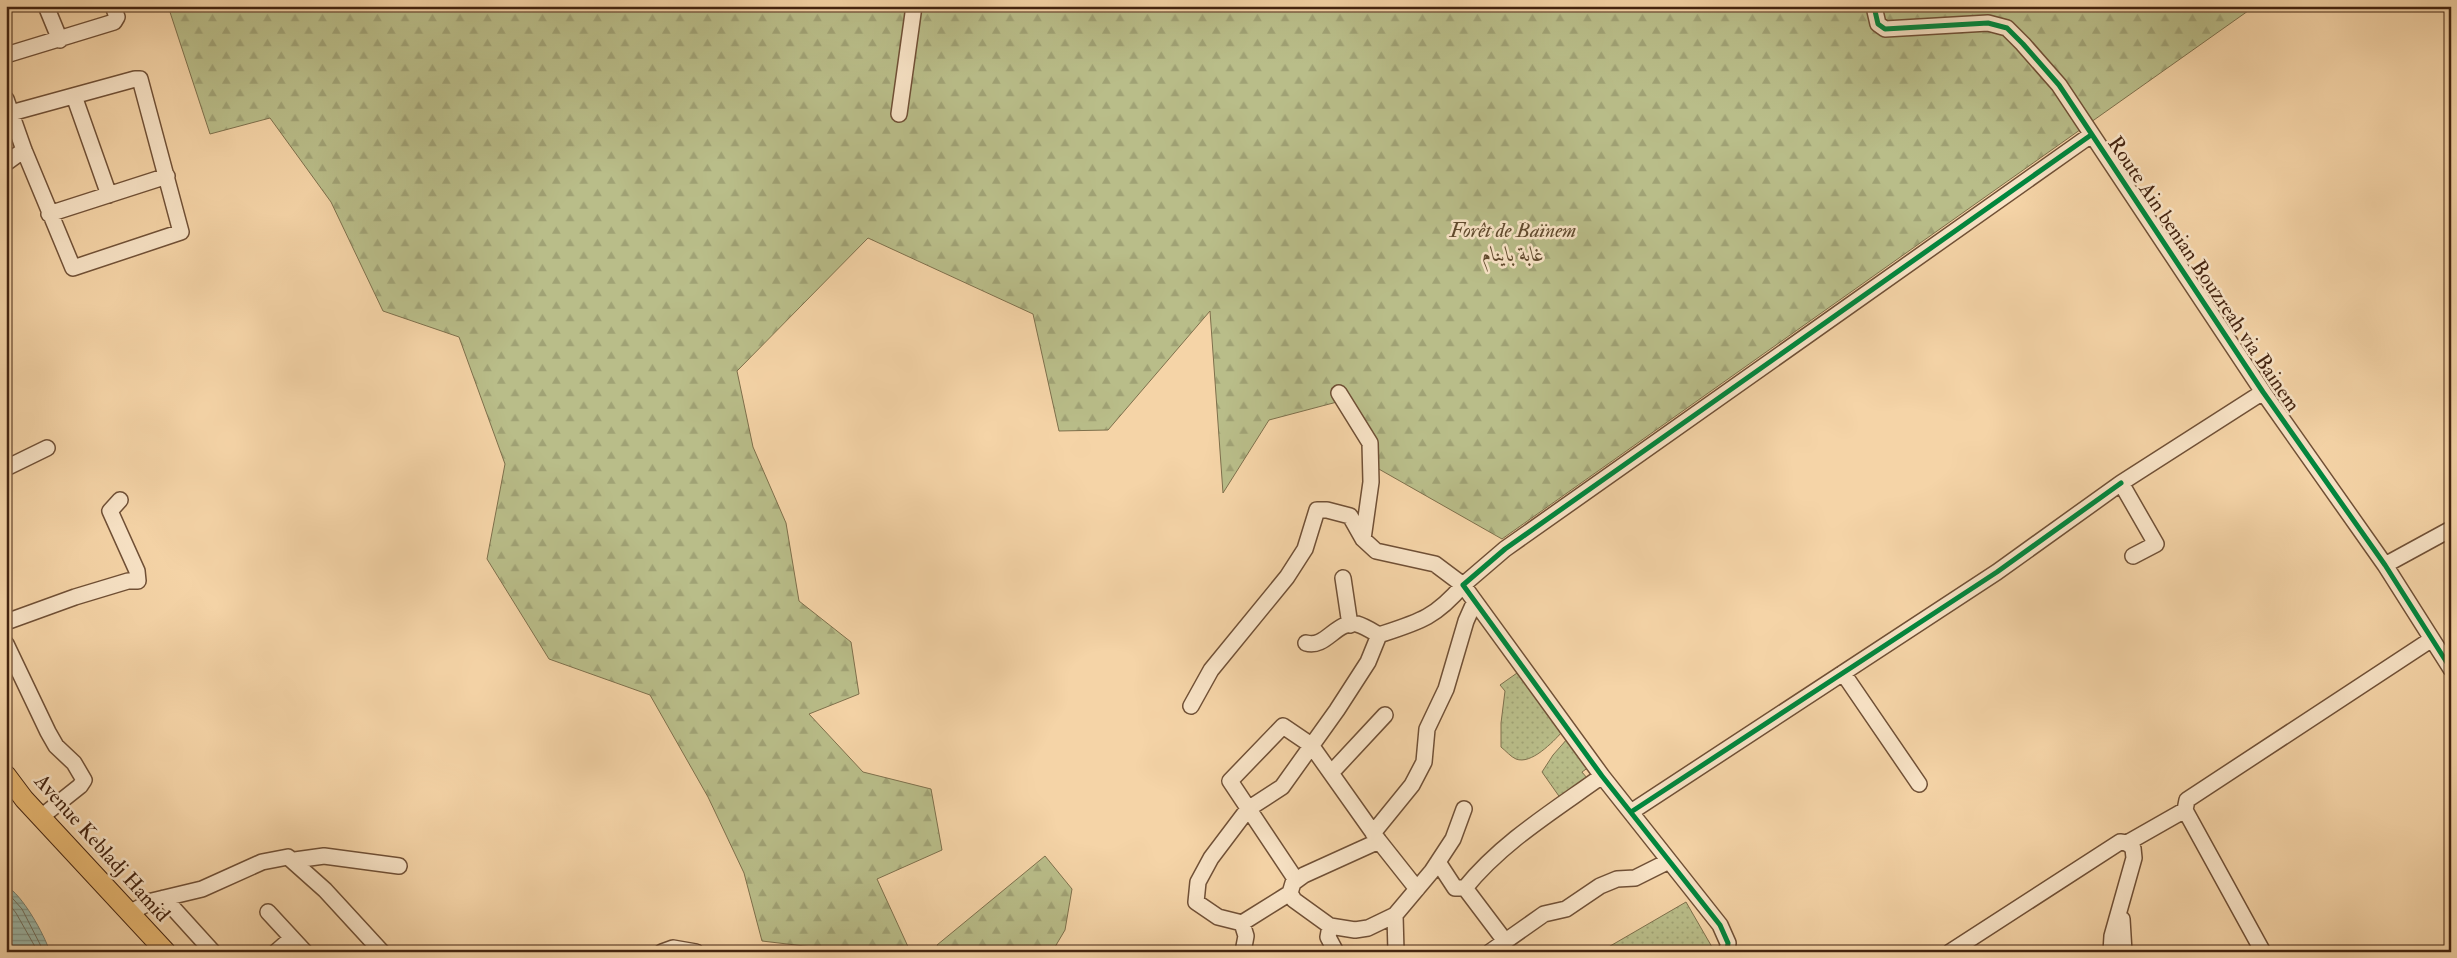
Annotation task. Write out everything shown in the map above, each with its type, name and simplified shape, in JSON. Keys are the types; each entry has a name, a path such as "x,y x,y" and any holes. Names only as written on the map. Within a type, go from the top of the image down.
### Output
{"main road":[{"name":"Avenue Kebladj Hamid","path":"6,775 41,817 131,912 163,951"}],"street":[{"path":"46,6 60,40"},
{"path":"6,55 114,22 117,17 113,6"},
{"path":"899,114 914,6"},
{"name":"Route Ain benian Bouzreah via Bainem","path":"1877,6 1875,11 1878,24 1885,29 1988,23 2007,28 2059,85 2263,392 2385,565 2451,669"},
{"path":"140,79 181,229 180,234 76,268 71,266 24,150 9,106 74,96 140,79"},
{"path":"74,96 109,195"},
{"path":"1306,643 1312,644 1320,641 1342,625 1356,624 1379,635 1427,619 1446,605 1463,585 1505,549 2091,135"},
{"path":"6,163 24,150"},
{"path":"49,214 167,176"},
{"path":"1630,812 1998,572 2121,483 2263,392"},
{"path":"1339,394 1370,443 1372,482 1363,538"},
{"path":"6,468 47,448"},
{"path":"2121,483 2156,544 2133,556"},
{"path":"6,622 128,581 138,581 137,571 110,511 120,500"},
{"path":"1191,706 1211,670 1292,570 1305,550 1317,510 1327,510 1350,516 1363,538 1376,551 1435,564 1463,585 1474,603 1571,730 1602,776 1720,925 1730,949"},
{"path":"2385,565 2451,529"},
{"path":"1343,578 1350,625"},
{"path":"1379,635 1368,662 1282,787 1248,809 1236,828 1211,858 1198,882 1196,902 1218,917 1242,923 1293,887 1304,875 1376,837 1412,785 1424,762 1427,729 1446,689 1474,603"},
{"path":"2264,952 2185,810 2187,800 2432,639"},
{"path":"6,644 56,746 74,763 84,780 80,786 41,817"},
{"path":"1843,673 1919,784"},
{"path":"1331,773 1385,715"},
{"path":"1417,889 1376,837 1311,746 1283,726 1230,782 1248,809 1293,887 1294,900 1330,926 1355,930 1368,928 1395,915 1417,889 1438,862 1453,839 1464,809"},
{"path":"1438,862 1455,888 1465,888 1489,861 1534,825 1602,776"},
{"path":"1950,952 2120,842 2127,842 2185,810"},
{"path":"2112,952 2112,936 2134,858 2133,848 2127,842"},
{"path":"295,860 324,856 399,866"},
{"path":"131,912 152,900 202,889 277,857 288,857 295,860 382,952"},
{"path":"1490,952 1544,914 1566,909 1600,886 1617,879 1636,878 1669,861"},
{"path":"1465,888 1505,941"},
{"path":"164,898 213,952"},
{"path":"2120,911 2124,923 2124,952"},
{"path":"268,912 305,952"},
{"path":"1395,915 1396,952"},
{"path":"1242,923 1246,936 1243,952"},
{"path":"1330,926 1328,937 1336,952"},
{"path":"276,952 292,938"},
{"path":"664,951 673,948 696,952"}],"green space":[{"name":"Forêt de Baïnem غابة باينام","path":"168,6 2255,6 1502,539 1377,468 1337,402 1269,420 1223,493 1210,311 1108,430 1059,431 1033,314 868,238 737,371 753,447 786,523 799,601 851,642 859,694 809,714 863,772 931,789 942,850 877,879 910,951 846,951 762,941 744,873 708,797 650,695 549,659 487,559 505,464 459,337 383,311 331,202 270,118 210,134"},
{"path":"1517,673 1562,732 1535,756 1522,760 1514,758 1501,747 1501,723 1505,691 1500,685"},
{"path":"1568,738 1589,767 1582,772 1587,778 1561,799 1542,772 1553,755"},
{"path":"1045,856 1072,889 1065,930 1052,952 940,952 937,945"},
{"path":"1686,902 1712,947 1711,952 1606,952 1605,949"}],"water":[{"path":"6,886 19,897 38,925 50,952 6,952"}],"cycle path":[{"path":"1877,6 1875,11 1878,24 1885,29 1988,23 2007,28 2059,85 2263,392 2385,565 2451,669"},
{"path":"1727,952 1728,943 1720,925 1602,776 1463,585 1505,549 2091,135"},
{"path":"1631,812 1997,572 2121,483"}]}
